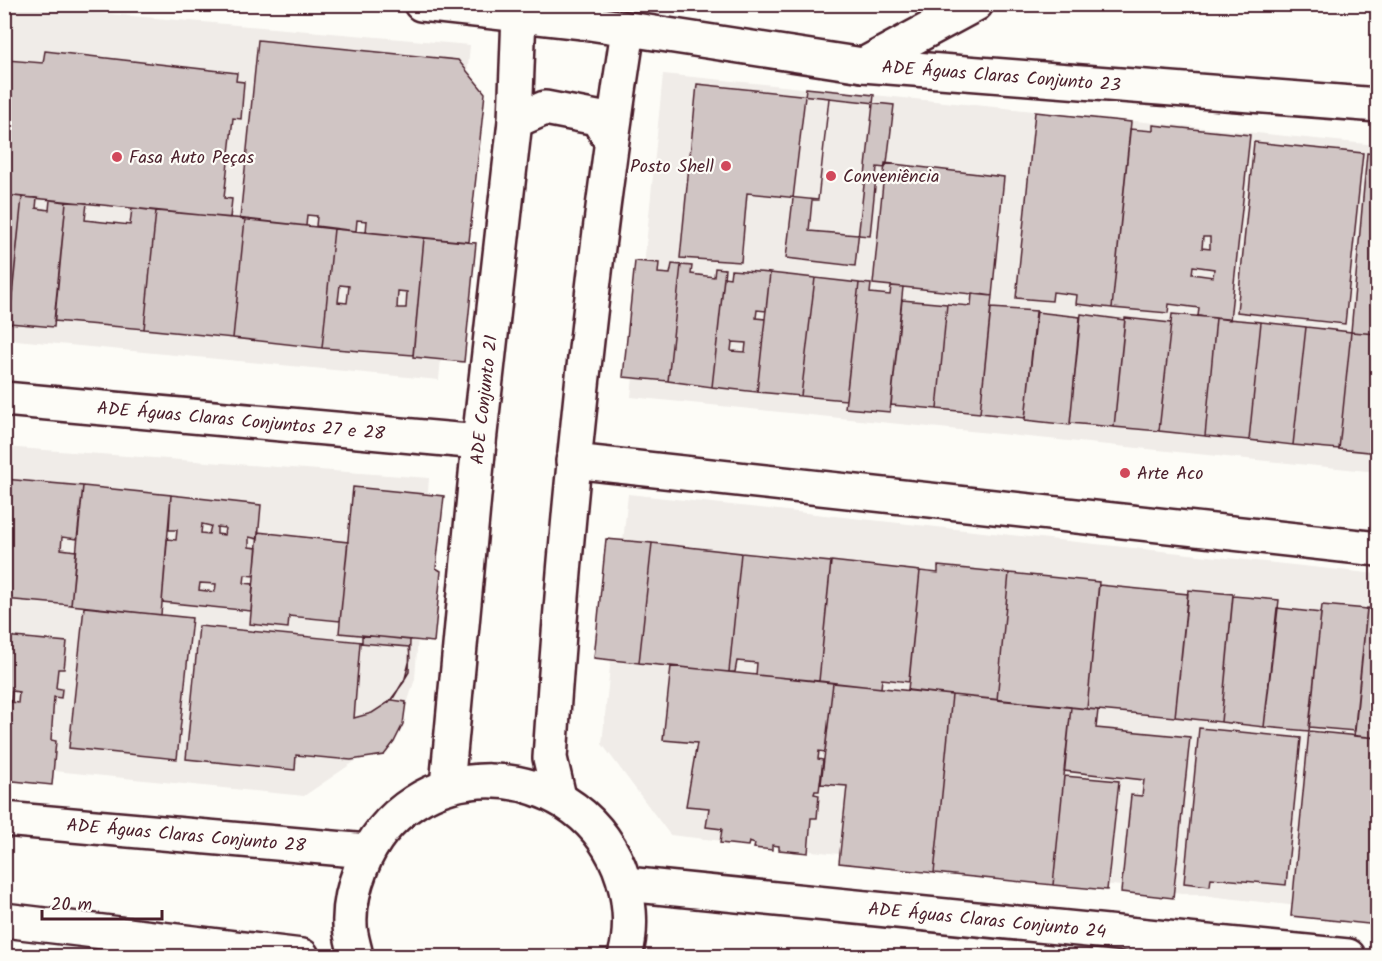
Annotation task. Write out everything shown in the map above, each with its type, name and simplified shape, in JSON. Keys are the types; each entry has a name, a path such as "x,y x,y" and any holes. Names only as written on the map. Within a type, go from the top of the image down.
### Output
{"main road":[{"name":"ADE Águas Claras Conjunto 23","path":"421,4 519,14 579,13 627,30 862,65 1377,105"},
{"path":"862,65 976,4"},
{"name":"ADE Conjunto 21","path":"447,786 480,442 515,121 519,14"},
{"path":"559,797 549,758 573,461 610,141 627,30"},
{"path":"515,121 545,108 575,111 597,118 610,141"},
{"name":"ADE Águas Claras Conjuntos 27 e 28","path":"4,399 480,442"},
{"path":"573,461 1377,549"},
{"path":"356,957 350,925 353,887 368,851 388,823 415,800 447,786 495,781 524,784 559,797 588,820 611,849 626,884 630,919 625,957"},
{"name":"ADE Águas Claras Conjunto 28","path":"4,819 368,851"},
{"name":"ADE Águas Claras Conjunto 24","path":"626,884 1348,957"},
{"path":"4,920 302,957"}],"shaded area":[{"path":"4,5 470,45 439,380 5,339"},
{"path":"663,74 1377,145 1377,472 631,397"},
{"path":"4,447 429,478 415,679 398,732 304,796 5,766"},
{"path":"628,494 1377,574 1377,915 670,835 602,744"}],"building":[{"path":"4,23 11,24 4,83"},
{"path":"258,40 458,60 485,93 469,242 366,232 367,221 357,220 356,231 316,226 317,216 307,215 306,226 240,219"},
{"name":"Fasa Auto Peças","path":"45,51 237,73 236,81 244,82 241,119 233,118 224,198 232,199 230,218 4,195 4,83 7,60 43,63"},
{"path":"697,84 829,98 818,200 747,193 741,262 680,258"},
{"name":"Conveniência","path":"806,88 874,95 855,266 786,258"},
{"path":"829,98 894,105 887,163 885,168 877,167 870,236 809,231 812,200 818,200"},
{"path":"1035,112 1131,122 1112,308 1076,304 1077,295 1053,292 1052,301 1016,298"},
{"path":"1153,125 1250,135 1230,320 1198,316 1199,308 1169,304 1168,313 1112,308 1130,129 1153,131","holes":["1203,237 1210,237 1210,249 1202,248","1193,266 1214,269 1213,277 1192,274"]},
{"path":"1254,142 1363,153 1345,324 1237,312"},
{"path":"1367,153 1378,154 1378,334 1351,332"},
{"path":"885,163 1004,177 992,296 873,284"},
{"path":"4,195 22,197 10,316 4,315"},
{"path":"22,197 37,198 36,208 49,210 50,200 66,202 54,327 9,323"},
{"path":"66,202 87,203 85,220 130,225 132,208 156,211 144,329 54,321"},
{"path":"156,211 245,219 233,338 144,329"},
{"path":"245,219 334,229 322,348 233,338"},
{"path":"334,229 424,238 413,355 322,348","holes":["340,285 349,286 347,303 338,302","398,291 407,292 406,308 397,308"]},
{"path":"424,238 476,243 464,362 413,357"},
{"path":"635,261 659,263 658,273 670,274 672,264 681,265 668,381 623,377"},
{"path":"681,265 692,266 691,274 714,277 715,268 725,269 712,387 668,381"},
{"path":"731,270 770,273 766,311 757,310 756,318 765,319 757,392 712,387 724,277 730,278","holes":["732,342 746,343 745,352 731,351"]},
{"path":"770,273 815,278 801,396 757,392"},
{"path":"815,278 859,283 846,400 801,396"},
{"path":"859,283 871,284 870,293 890,295 891,286 903,287 890,412 845,408"},
{"path":"972,293 992,296 980,413 937,409 947,304 971,306"},
{"path":"902,300 947,304 937,409 891,405"},
{"path":"991,308 1037,311 1025,418 980,413"},
{"path":"1036,312 1080,317 1070,425 1025,420"},
{"path":"1081,314 1125,320 1114,427 1070,423"},
{"path":"1172,314 1216,318 1205,436 1159,431"},
{"path":"1125,318 1171,323 1159,431 1114,427"},
{"path":"1216,318 1261,322 1249,440 1205,436"},
{"path":"1261,322 1306,327 1293,445 1249,440"},
{"path":"1306,327 1351,332 1339,449 1293,445"},
{"path":"1351,332 1378,334 1378,453 1339,449"},
{"path":"4,479 83,486 77,539 62,537 61,549 76,551 71,605 4,599 7,531 4,531"},
{"path":"83,486 171,495 161,615 71,605"},
{"path":"353,487 444,496 436,568 441,571 434,642 339,633"},
{"path":"171,495 261,505 258,539 249,537 249,547 257,548 254,576 245,575 244,583 253,584 251,611 162,602 167,539 176,540 177,530 169,530","holes":["202,524 211,526 209,534 201,533","217,527 225,528 224,535 217,534","200,583 216,584 215,592 199,590"]},
{"path":"258,532 348,542 340,621 289,616 288,628 250,624"},
{"path":"606,539 652,543 639,663 594,658"},
{"path":"652,543 741,553 729,672 639,663"},
{"path":"741,553 831,562 819,681 756,675 757,663 737,661 735,672 729,672"},
{"path":"831,561 920,571 909,682 882,679 881,688 819,681"},
{"path":"938,566 1009,573 997,700 908,690 920,571 938,573"},
{"path":"1009,573 1099,582 1087,709 997,700"},
{"path":"1099,585 1188,594 1175,717 1087,709"},
{"path":"1188,590 1233,594 1221,722 1175,717"},
{"path":"1233,596 1279,600 1264,727 1221,722"},
{"path":"1322,605 1367,609 1355,731 1309,727"},
{"path":"84,607 192,618 177,759 69,748"},
{"path":"1277,608 1321,613 1309,731 1264,727"},
{"path":"1367,608 1378,609 1378,738 1354,736"},
{"path":"199,626 362,642 362,635 410,640 409,672 392,700 406,702 403,724 394,742 384,755 351,760 296,755 295,770 186,759"},
{"path":"4,636 67,642 64,669 58,669 56,688 62,689 61,698 54,697 51,740 56,741 52,785 4,780","holes":["12,691 19,692 18,703 11,702"]},
{"path":"360,643 409,647 410,659 404,682 389,702 372,713 354,718"},
{"path":"671,666 833,683 825,752 819,751 818,759 823,760 819,791 815,791 814,794 819,795 817,818 811,818 808,853 779,850 779,846 772,845 772,850 754,848 755,844 749,842 748,846 720,843 722,829 706,827 709,808 686,806 697,743 663,740"},
{"path":"833,683 952,695 934,873 839,863 847,786 821,784"},
{"path":"952,695 1071,707 1053,885 934,873"},
{"path":"1071,707 1098,710 1096,728 1190,737 1173,898 1121,892 1131,795 1142,796 1144,780 1064,771"},
{"path":"1199,728 1301,738 1286,885 1211,878 1210,886 1184,883"},
{"path":"1309,731 1378,738 1378,925 1291,916"},
{"path":"1064,776 1119,781 1107,890 1053,885"}],"place":[{"name":"Fasa Auto Peças","path":"117,157"},
{"name":"Posto Shell","path":"726,166"},
{"name":"Conveniência","path":"831,176"},
{"name":"Arte Aco","path":"1125,473"}]}
